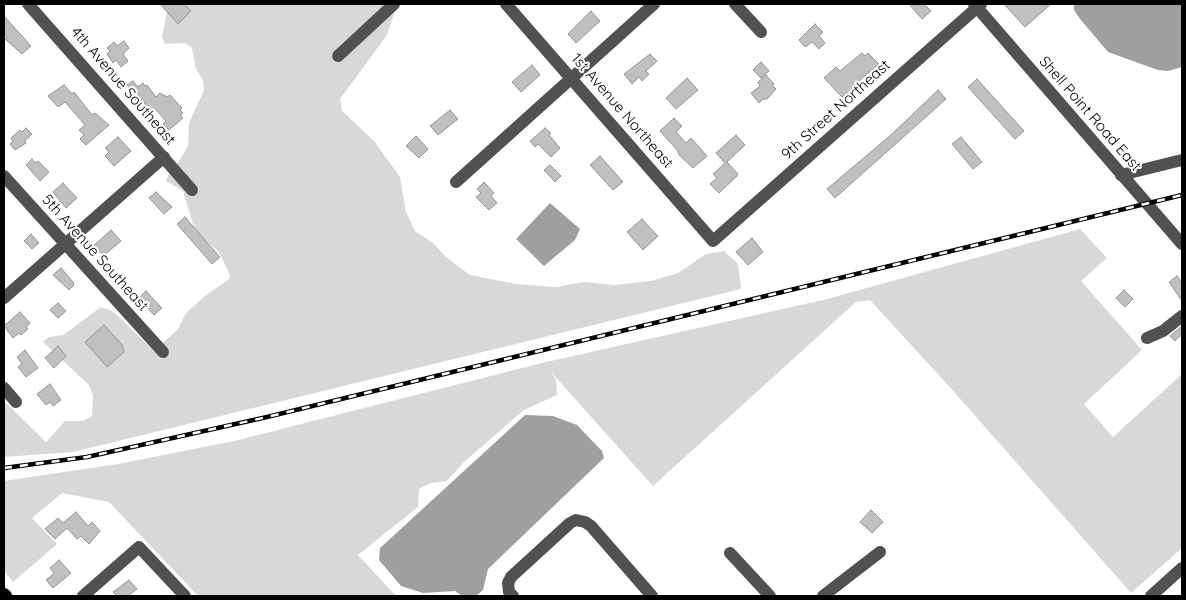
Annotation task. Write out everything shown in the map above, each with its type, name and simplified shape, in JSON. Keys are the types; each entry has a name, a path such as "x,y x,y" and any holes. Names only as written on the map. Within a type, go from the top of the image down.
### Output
{"street":[{"name":"4th Avenue Southeast","path":"28,4 192,190"},
{"path":"338,56 394,4"},
{"name":"1st Avenue Northeast","path":"506,4 713,241"},
{"path":"456,182 654,4"},
{"path":"735,4 761,32"},
{"name":"Shell Point Road East","path":"977,5 1182,244"},
{"name":"9th Street Northeast","path":"713,241 977,5"},
{"path":"4,298 164,157"},
{"path":"1121,175 1182,160"},
{"name":"5th Avenue Southeast","path":"4,176 163,352"},
{"path":"1147,338 1164,331 1182,316"},
{"path":"4,388 16,402"},
{"path":"514,596 509,592 508,583 511,576 570,523 576,520 591,526 652,596"},
{"path":"83,596 139,546 185,596"},
{"path":"823,596 880,552"},
{"path":"730,553 770,596"},
{"path":"1150,596 1182,568"}],"shaded area":[{"path":"169,4 387,4 331,55 337,62 395,10 387,35 340,99 342,111 374,141 400,177 406,212 415,231 433,243 447,258 470,275 516,284 556,287 584,282 614,285 651,281 678,273 706,254 724,251 738,264 741,289 73,452 4,457 4,401 46,442 65,421 83,421 92,416 93,395 89,385 43,342 49,337 63,335 101,307 114,312 162,359 170,352 162,344 178,329 186,313 205,296 229,279 230,275 219,252 202,237 193,224 183,191 166,181 170,171 191,197 199,190 177,164 188,146 189,123 204,90 203,80 196,69 192,48 185,43 165,44 162,36"},
{"path":"1074,4 1182,4 1182,67 1168,71 1158,70 1108,52 1080,19 1074,10"},
{"path":"550,203 580,229 575,240 544,266 516,239"},
{"path":"1080,229 1107,258 1081,281 1142,350 1084,404 1113,437 1182,374 1182,548 1131,593 956,394 870,300 856,302 653,486 551,372 556,380 557,395 524,410 464,462 447,481 431,483 419,489 418,507 358,555 396,596 198,596 109,502 62,493 32,518 57,544 13,582 4,571 4,481 118,464 234,441 542,363 827,299"},
{"path":"525,415 553,416 577,425 602,451 604,458 488,569 483,590 476,596 462,596 455,591 423,593 401,586 379,560 380,548"}],"building":[{"path":"160,4 184,4 191,11 178,24"},
{"path":"909,4 924,4 931,11 922,19"},
{"path":"1004,4 1051,4 1025,27"},
{"path":"591,11 600,21 576,43 568,34"},
{"path":"4,16 31,46 22,54 5,39 7,37 4,33"},
{"path":"815,24 823,32 819,36 825,43 819,49 812,42 805,47 799,40"},
{"path":"124,41 129,48 123,54 128,61 121,67 116,60 113,63 107,54 110,51 107,48 114,42 117,46"},
{"path":"862,53 865,56 868,53 879,64 853,86 856,89 849,95 848,93 842,97 824,78 836,67 840,71"},
{"path":"650,54 657,61 646,71 649,74 642,81 639,77 632,84 624,74"},
{"path":"761,62 769,71 761,78 753,70"},
{"path":"532,65 540,75 521,92 512,82"},
{"path":"766,75 776,89 767,99 763,99 759,103 751,93 760,86 758,82"},
{"path":"687,78 698,90 676,109 666,98"},
{"path":"977,79 1024,131 1015,139 968,87"},
{"path":"133,81 138,87 143,83 145,86 147,85 156,97 160,93 167,97 170,95 182,108 180,110 183,113 180,115 183,118 169,130 163,124 166,121 155,109 152,111 143,102 139,105 130,93 132,92 127,85"},
{"path":"64,85 72,94 74,92 92,115 95,113 109,125 86,145 80,139 84,135 79,130 85,125 65,102 58,107 48,96"},
{"path":"938,90 946,99 835,198 827,189 892,134"},
{"path":"450,110 458,119 438,135 430,126"},
{"path":"674,118 682,126 676,132 686,143 691,138 707,156 693,168 679,155 678,151 660,131"},
{"path":"26,128 32,134 25,141 26,143 15,150 10,144 13,141 11,138 20,130 22,132"},
{"path":"545,128 551,133 549,135 560,148 551,157 538,144 535,147 530,141"},
{"path":"736,135 745,145 727,162 738,174 719,193 710,184 717,178 713,174 725,163 716,153"},
{"path":"416,136 428,149 419,158 406,146"},
{"path":"118,137 131,151 114,166 105,156 109,152 105,148"},
{"path":"961,137 982,162 973,169 952,144"},
{"path":"600,156 623,182 613,190 590,165"},
{"path":"32,159 35,163 38,161 49,172 40,181 26,165"},
{"path":"550,165 561,176 555,182 544,170"},
{"path":"484,182 494,193 491,196 497,203 489,210 476,197 481,193 477,189"},
{"path":"63,183 77,198 66,208 53,192"},
{"path":"156,192 172,207 164,214 149,198"},
{"path":"185,217 220,257 212,264 177,224"},
{"path":"642,219 658,236 643,250 627,232"},
{"path":"111,230 121,241 104,255 92,247"},
{"path":"31,234 39,243 32,249 24,241"},
{"path":"752,238 763,252 748,265 736,252"},
{"path":"61,268 73,282 74,285 69,290 53,275"},
{"path":"1177,276 1182,283 1182,301 1169,282"},
{"path":"1124,290 1133,299 1125,307 1116,298"},
{"path":"146,291 162,308 154,315 139,298"},
{"path":"58,303 66,311 58,318 50,310"},
{"path":"20,312 30,323 26,327 28,329 21,335 19,333 13,338 4,326"},
{"path":"104,325 122,345 124,352 107,367 85,342"},
{"path":"1182,326 1182,334 1175,341 1170,336"},
{"path":"58,346 66,356 54,368 45,358"},
{"path":"25,350 38,368 26,377 18,367 22,364 17,357"},
{"path":"50,384 61,400 53,406 50,402 46,405 37,394"},
{"path":"871,510 883,522 872,533 860,522"},
{"path":"76,512 88,526 92,522 100,531 89,544 81,536 77,539 67,528 55,539 45,529 58,518 63,523"},
{"path":"59,560 71,573 53,588 46,580 54,573 50,568"},
{"path":"129,580 137,589 128,596 117,596 113,592"}],"railway":[{"path":"4,468 87,457 267,417 1182,195"}]}
